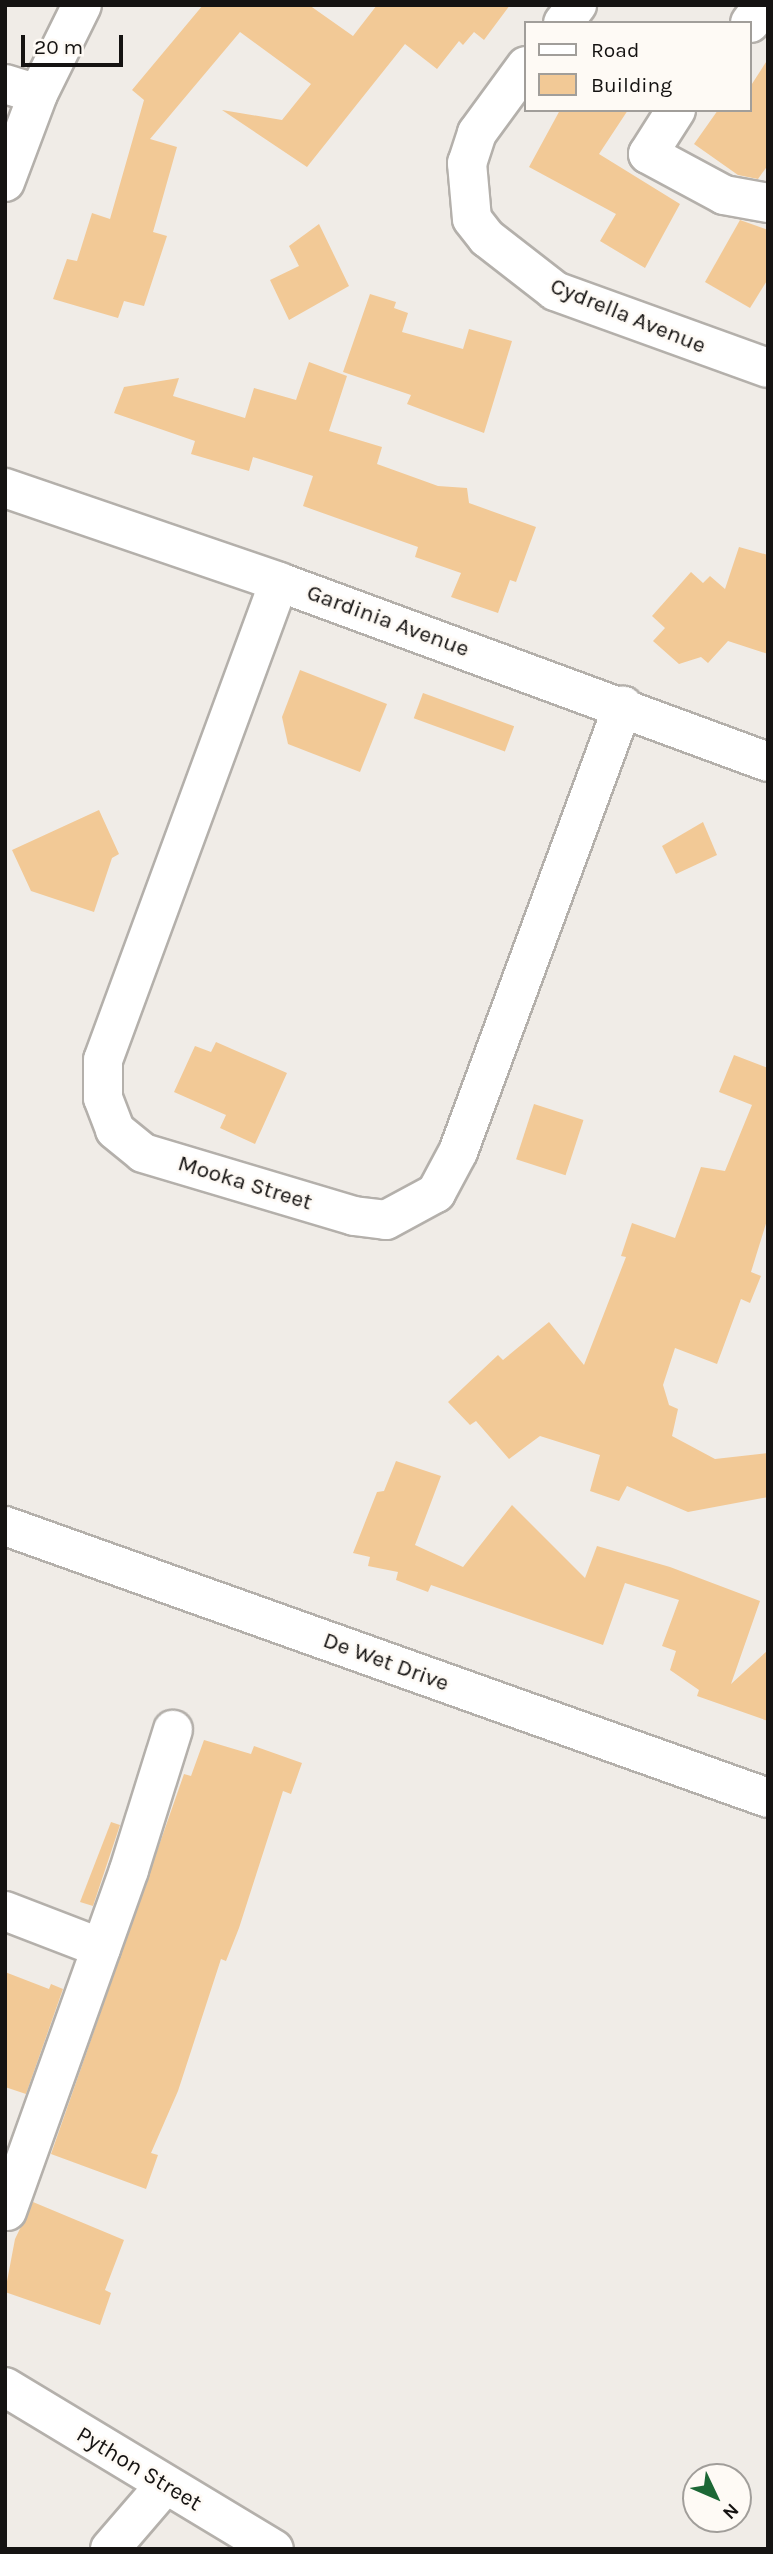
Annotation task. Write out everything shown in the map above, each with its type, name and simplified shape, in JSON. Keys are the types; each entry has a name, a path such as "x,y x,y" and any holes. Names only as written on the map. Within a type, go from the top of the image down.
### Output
{"street":[{"path":"5,182 22,89 82,5"},
{"path":"565,21 577,5"},
{"path":"751,21 763,5"},
{"name":"Cydrella Avenue","path":"524,69 477,133 467,163 468,200 480,229 555,291 768,368"},
{"path":"675,112 648,154 724,195 768,202"},
{"name":"Gardinia Avenue","path":"5,488 279,582 623,706 768,762"},
{"name":"Mooka Street","path":"279,582 103,1060 103,1097 115,1130 143,1153 354,1216 386,1220 436,1193 458,1152 623,706"},
{"name":"De Wet Drive","path":"5,1526 768,1798"},
{"path":"9,2192 97,1959 173,1730"},
{"path":"5,1911 97,1959"},
{"path":"5,1933 97,1959"},
{"name":"Python Street","path":"5,2387 274,2549"},
{"path":"110,2549 165,2485"}],"building":[{"path":"203,5 309,5 353,36 377,5 510,5 484,40 474,32 463,45 459,41 437,69 405,44 307,167 222,110 282,120 311,84 240,32 150,139 177,147 153,232 167,236 144,306 124,301 118,318 53,299 67,259 77,261 92,213 110,219 144,100 132,90"},
{"path":"768,59 768,165 758,179 738,175 694,144 717,112 752,112 752,84"},
{"path":"559,112 627,112 599,154 680,204 645,268 600,241 616,214 529,167"},
{"path":"740,220 768,230 768,279 750,308 705,282"},
{"path":"319,224 349,286 289,320 270,280 299,266 289,246"},
{"path":"370,294 396,302 394,308 408,313 402,332 463,349 469,329 512,341 484,433 407,404 411,395 343,372"},
{"path":"309,362 347,376 329,431 382,447 377,464 438,486 467,488 469,503 536,527 516,582 510,580 498,613 451,597 461,573 415,557 418,547 303,506 313,476 253,457 249,471 191,454 195,441 114,413 124,387 179,378 173,396 245,418 254,388 296,400"},
{"path":"739,547 768,555 768,654 728,641 708,663 701,657 679,664 653,641 665,628 652,616 691,572 703,583 710,576 725,589"},
{"path":"300,670 387,704 360,772 288,744 282,717"},
{"path":"423,693 514,726 505,752 414,718"},
{"path":"99,810 119,854 112,858 94,912 31,891 12,850"},
{"path":"703,822 717,855 676,874 662,846"},
{"path":"216,1042 287,1073 255,1144 220,1128 226,1115 174,1092 195,1046 211,1052"},
{"path":"734,1055 768,1068 768,1217 751,1272 761,1276 750,1303 741,1299 717,1364 675,1348 663,1385 669,1405 678,1409 672,1436 715,1459 768,1453 768,1497 688,1512 627,1486 619,1501 590,1491 600,1455 540,1436 509,1459 476,1421 470,1425 448,1402 498,1355 503,1360 549,1322 584,1365 626,1257 621,1256 632,1223 675,1238 701,1167 725,1171 752,1105 719,1092"},
{"path":"534,1104 583,1120 566,1175 516,1159"},
{"path":"396,1461 441,1476 415,1545 463,1567 512,1505 585,1578 597,1546 670,1567 760,1601 731,1684 768,1650 768,1721 697,1696 699,1690 670,1670 676,1651 662,1646 679,1600 625,1583 603,1645 431,1585 428,1592 396,1580 398,1572 368,1566 370,1557 353,1553 377,1492 384,1491"},
{"path":"204,1740 251,1754 254,1746 302,1763 291,1794 283,1791 239,1928 226,1961 221,1959 178,2091 151,2153 158,2155 146,2189 51,2154 184,1774 191,1776"},
{"path":"111,1822 120,1825 93,1906 80,1902"},
{"path":"5,1972 49,1989 51,1984 63,1989 26,2094 5,2087"},
{"path":"33,2202 124,2240 105,2290 111,2293 100,2325 5,2292 15,2239"}]}
